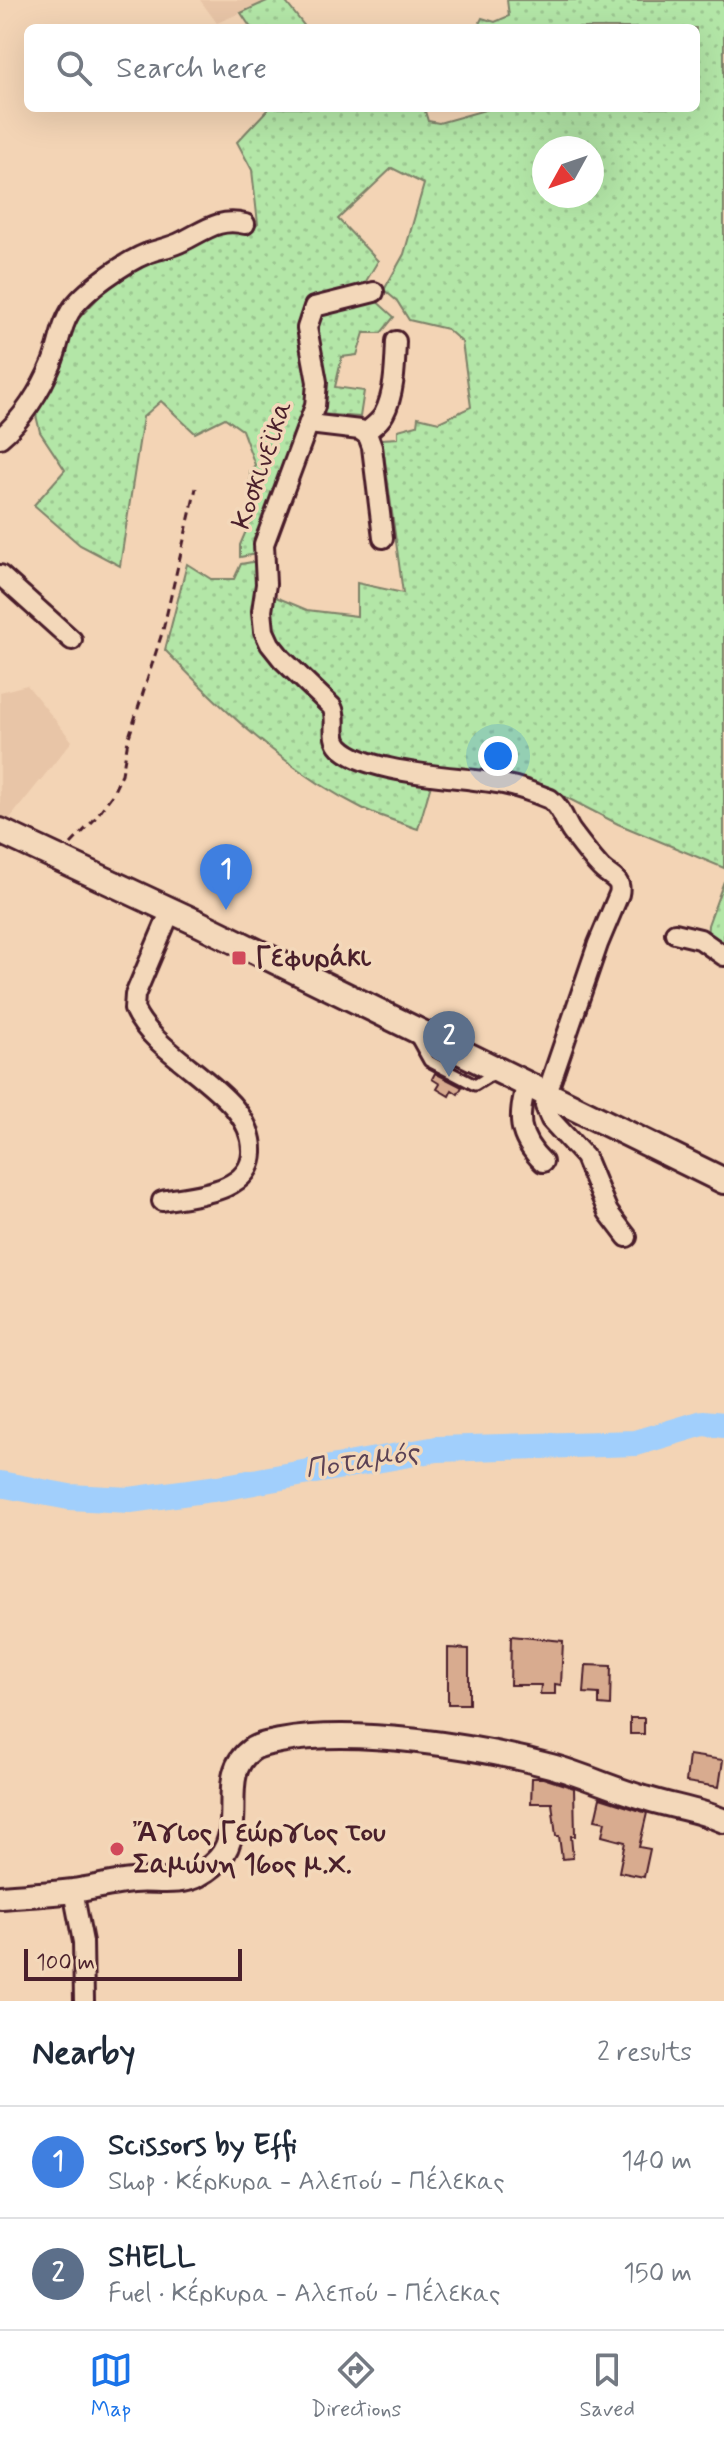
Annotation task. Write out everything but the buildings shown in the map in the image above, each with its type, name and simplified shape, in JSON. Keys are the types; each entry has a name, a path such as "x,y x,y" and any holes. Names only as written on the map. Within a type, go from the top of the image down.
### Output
{"main road":[{"path":"0,831 171,910 724,1181"}],"street":[{"path":"0,438 37,392 52,362 70,312 90,292 147,254 182,242 221,222 232,220 245,224"},
{"name":"Κοσκινεϊκα","path":"374,292 314,307 307,328 317,382 315,406 264,544 264,631 282,659 335,712 334,732 338,746 361,759 387,767 504,784 550,799 602,869 621,886 537,1088"},
{"path":"365,433 383,417 387,408 396,341"},
{"path":"309,424 356,428 365,433 372,447 383,538"},
{"path":"0,575 72,640"},
{"path":"162,1201 209,1192 239,1180 252,1161 249,1130 241,1116 224,1096 167,1052 134,1009 135,995 171,910"},
{"path":"675,933 700,939 724,956"},
{"path":"543,1162 531,1149 520,1122 521,1105 537,1088 551,1120 585,1157 608,1212 627,1237"},
{"path":"0,1897 73,1891 136,1881 185,1880 204,1872 220,1859 229,1844 237,1765 256,1747 299,1738 379,1739 498,1754 553,1767 624,1792 724,1821"},
{"path":"73,1891 83,1942 84,2001"}],"path":[{"path":"57,858 93,821 112,795 122,774 128,740 163,630 196,488"}],"shaded area":[{"path":"200,0 266,0 267,1 217,23"},
{"path":"27,685 72,741 7,822 0,819 0,692"}],"green space":[{"path":"269,0 284,0 303,24 248,24 241,13"},
{"path":"507,0 724,0 724,868 618,824 550,789 433,778 418,829 374,813 333,792 281,757 232,716 165,650 187,564 211,579 234,579 241,564 258,561 259,590 307,610 357,616 357,583 403,593 382,439 398,438 398,430 417,425 418,417 439,422 471,407 462,342 447,329 409,320 397,301 384,290 404,254 424,184 392,168 338,219 378,261 362,288 394,317 381,333 364,333 357,355 342,357 335,387 364,391 360,417 308,413 256,554 240,557 240,545 252,517 250,471 255,465 242,430 225,418 195,433 161,401 143,417 120,566 80,545 34,505 65,470 40,432 36,415 78,319 120,275 232,225 248,233 258,224 252,170 237,142 265,112 425,112 428,121 439,123 478,112 700,112 700,24 479,24 482,18 495,22 509,16"},
{"path":"724,881 724,951 707,938 708,925"}],"waterway":[{"name":"Ποταμός","path":"0,1484 69,1497 130,1500 226,1487 437,1449 636,1443 703,1423 724,1425"}],"place":[{"name":"Scissors by Effi","path":"226,910"},
{"name":"Γεφυράκι","path":"239,958"},
{"name":"SHELL","path":"449,1077"},
{"name":"Ἄγιος Γεώργιος του Σαμώνη 16ος μ.Χ.","path":"117,1849"}]}
